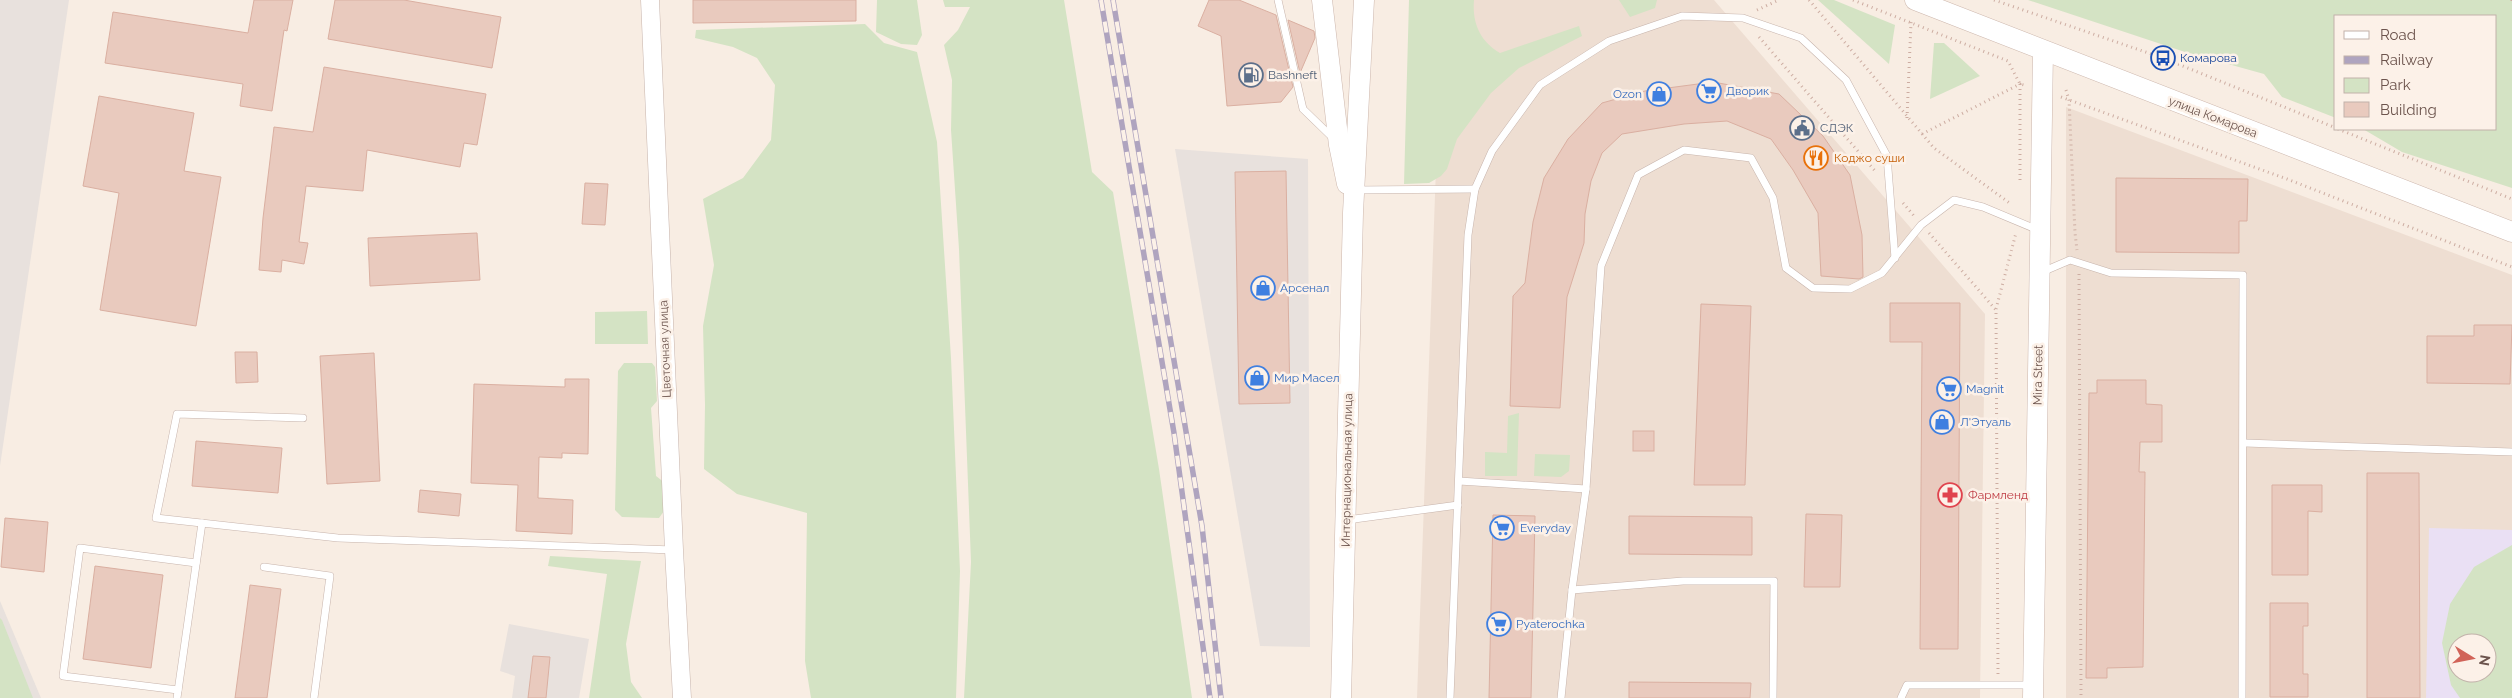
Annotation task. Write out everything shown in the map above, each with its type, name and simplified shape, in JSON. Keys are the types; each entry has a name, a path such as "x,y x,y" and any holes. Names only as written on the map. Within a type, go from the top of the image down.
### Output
{"main road":[{"name":"Интернациональная улица","path":"1322,0 1339,145 1353,213"},
{"name":"Интернациональная улица","path":"1341,698 1353,213 1364,0"},
{"name":"улица Комарова","path":"1915,0 2512,232"},
{"name":"Mira Street","path":"2033,692 2043,51"}],"street":[{"name":"Цветочная улица","path":"650,0 682,698"}],"lane":[{"path":"1278,0 1303,109 1339,145"},
{"path":"1450,698 1468,235 1475,189 1492,151 1540,85 1609,42 1682,16 1742,18 1801,38 1846,80 1887,156 1895,258"},
{"path":"1561,698 1572,590 1586,489 1601,266 1638,174 1684,150 1751,158 1774,198 1786,268 1813,288 1850,289 1882,273 1921,225 1954,200 1983,207 2040,231"},
{"path":"1354,190 1475,189"},
{"path":"2039,274 2070,260 2110,273 2243,275 2242,698"},
{"path":"303,418 177,414 156,518 338,538 674,550"},
{"path":"2244,443 2512,452"},
{"path":"1459,481 1586,489"},
{"path":"1345,521 1458,505"},
{"path":"196,563 80,548 63,676 177,694 202,523"},
{"path":"264,567 330,576 314,698"},
{"path":"1572,590 1683,581 1774,580 1773,698"},
{"path":"1901,698 1907,685 1998,685 2033,692"}],"path":[{"path":"1779,0 1742,18 1996,310"},
{"path":"1809,0 1934,148 2020,212 1996,310 1998,685"},
{"path":"1853,0 2008,62 2020,84 2020,182"},
{"path":"1994,0 2163,58 2334,127"},
{"path":"1907,118 1911,22"},
{"path":"1922,134 2020,84 2287,179 2512,267"},
{"path":"2066,90 2069,100 2075,233 2079,263 2081,698"},
{"path":"2342,130 2512,199"}],"shaded area":[{"path":"0,0 69,0 0,466"},
{"path":"1442,0 1714,0 1985,314 1980,698 1417,698"},
{"path":"2066,107 2512,275 2512,698 2066,698"},
{"path":"1175,149 1308,159 1310,647 1260,646"},
{"path":"2429,528 2512,530 2512,698 2426,698"},
{"path":"0,601 41,698 0,698"},
{"path":"509,624 589,639 579,698 512,698 515,676 500,671"}],"green space":[{"path":"877,0 917,0 922,35 917,45 901,44 876,32"},
{"path":"943,0 1064,0 1092,172 1113,192 1159,469 1192,698 964,698 971,562 959,249 951,130 952,80 944,45 958,30 970,7 945,7"},
{"path":"1409,0 1474,0 1474,16 1479,31 1487,43 1500,53 1579,26 1582,36 1519,68 1491,93 1457,139 1447,169 1441,176 1429,183 1404,184"},
{"path":"1619,0 1657,0 1655,8 1630,17"},
{"path":"1818,0 1834,0 1895,25 1889,64"},
{"path":"2028,0 2512,0 2512,188 2402,152 2365,130 2497,130 2497,15 2334,15 2334,117 2282,97 2264,74 2185,52"},
{"path":"865,24 884,43 917,52 937,142 951,358 960,571 956,698 811,698 805,661 807,513 737,494 704,469 703,326 714,265 703,199 743,178 771,140 775,85 757,58 733,47 695,38 696,30"},
{"path":"1934,43 1944,43 1980,76 1930,99"},
{"path":"647,311 648,344 595,344 595,312"},
{"path":"624,363 652,363 655,367 657,401 651,408 656,476 665,483 664,511 659,518 622,517 615,510 618,371"},
{"path":"1519,413 1517,476 1485,476 1485,452 1507,453 1508,416"},
{"path":"1535,454 1570,455 1569,471 1561,477 1534,476"},
{"path":"2512,545 2512,698 2460,698 2451,685 2451,683 2497,683 2497,633 2447,633 2447,666 2442,643 2450,604 2474,567"},
{"path":"550,556 641,561 626,644 631,682 642,698 589,698 607,574 548,566"},
{"path":"0,618 2,620 33,698 0,698"}],"building":[{"path":"254,0 293,0 287,31 284,30 272,111 240,106 243,84 105,63 113,12 248,33"},
{"path":"335,0 404,0 501,17 492,68 328,39"},
{"path":"693,0 856,0 856,21 693,23"},
{"path":"1209,0 1239,0 1276,15 1293,87 1281,102 1227,106 1221,36 1198,26"},
{"path":"1288,20 1314,31 1315,38 1300,73"},
{"path":"324,67 486,94 477,145 464,143 460,167 367,150 363,191 306,186 299,242 308,243 304,264 282,260 281,272 259,270 274,127 313,132"},
{"path":"1713,82 1779,94 1823,136 1850,175 1862,235 1863,277 1859,279 1821,276 1818,213 1793,170 1771,139 1727,121 1684,124 1622,134 1602,153 1591,181 1585,214 1584,243 1567,297 1560,408 1510,406 1513,296 1525,283 1533,222 1544,178 1568,139 1602,103 1645,91"},
{"path":"99,96 194,113 184,171 221,177 196,326 100,310 119,193 83,186"},
{"name":"Арсенал","path":"1286,171 1290,403 1239,404 1235,172"},
{"path":"2116,178 2248,179 2247,221 2239,221 2239,253 2116,252"},
{"path":"585,183 608,184 605,225 582,224"},
{"path":"477,233 480,280 370,286 368,238"},
{"path":"1890,303 1960,303 1958,649 1920,649 1922,342 1890,342"},
{"path":"1701,304 1751,306 1745,485 1694,485"},
{"path":"2474,325 2512,325 2510,384 2427,383 2427,336 2474,336"},
{"path":"235,352 257,352 258,382 236,383"},
{"path":"374,353 380,481 327,484 320,356"},
{"path":"565,379 589,379 588,454 562,453 562,458 539,457 538,498 573,500 572,534 516,531 518,485 471,483 474,384 565,387"},
{"path":"2097,380 2146,380 2146,404 2162,405 2162,442 2140,442 2139,472 2145,472 2143,667 2107,668 2107,678 2086,678 2089,393 2097,393"},
{"path":"1633,431 1654,431 1654,451 1633,451"},
{"path":"196,441 282,448 278,493 192,486"},
{"path":"2367,473 2419,473 2420,698 2367,698"},
{"path":"2272,485 2322,485 2322,512 2308,511 2308,575 2272,575"},
{"path":"420,490 461,494 459,516 418,512"},
{"path":"1806,514 1842,515 1840,587 1804,587"},
{"path":"1493,515 1535,516 1531,698 1489,698"},
{"path":"1629,516 1752,517 1752,555 1629,554"},
{"path":"5,518 48,522 44,572 1,567"},
{"path":"95,566 163,575 151,668 83,659"},
{"path":"250,585 281,589 267,698 235,698"},
{"path":"2270,603 2308,603 2308,626 2303,626 2303,674 2308,674 2308,697 2270,697"},
{"path":"533,656 550,657 546,698 528,698"},
{"path":"1629,682 1751,683 1750,698 1629,698"}],"railway":[{"path":"1101,0 1174,433 1210,698"},
{"path":"1113,0 1202,526 1221,698"}],"place":[{"name":"Комарова","path":"2163,58"},
{"name":"Bashneft","path":"1251,75"},
{"name":"Дворик","path":"1709,91"},
{"name":"Ozon","path":"1659,94"},
{"name":"СДЭК","path":"1802,128"},
{"name":"Коджо суши","path":"1816,158"},
{"name":"Арсенал","path":"1263,288"},
{"name":"Мир Масел","path":"1257,378"},
{"name":"Magnit","path":"1949,389"},
{"name":"Л'Этуаль","path":"1942,422"},
{"name":"Фармленд","path":"1950,495"},
{"name":"Everyday","path":"1502,528"},
{"name":"Pyaterochka","path":"1499,624"}]}
